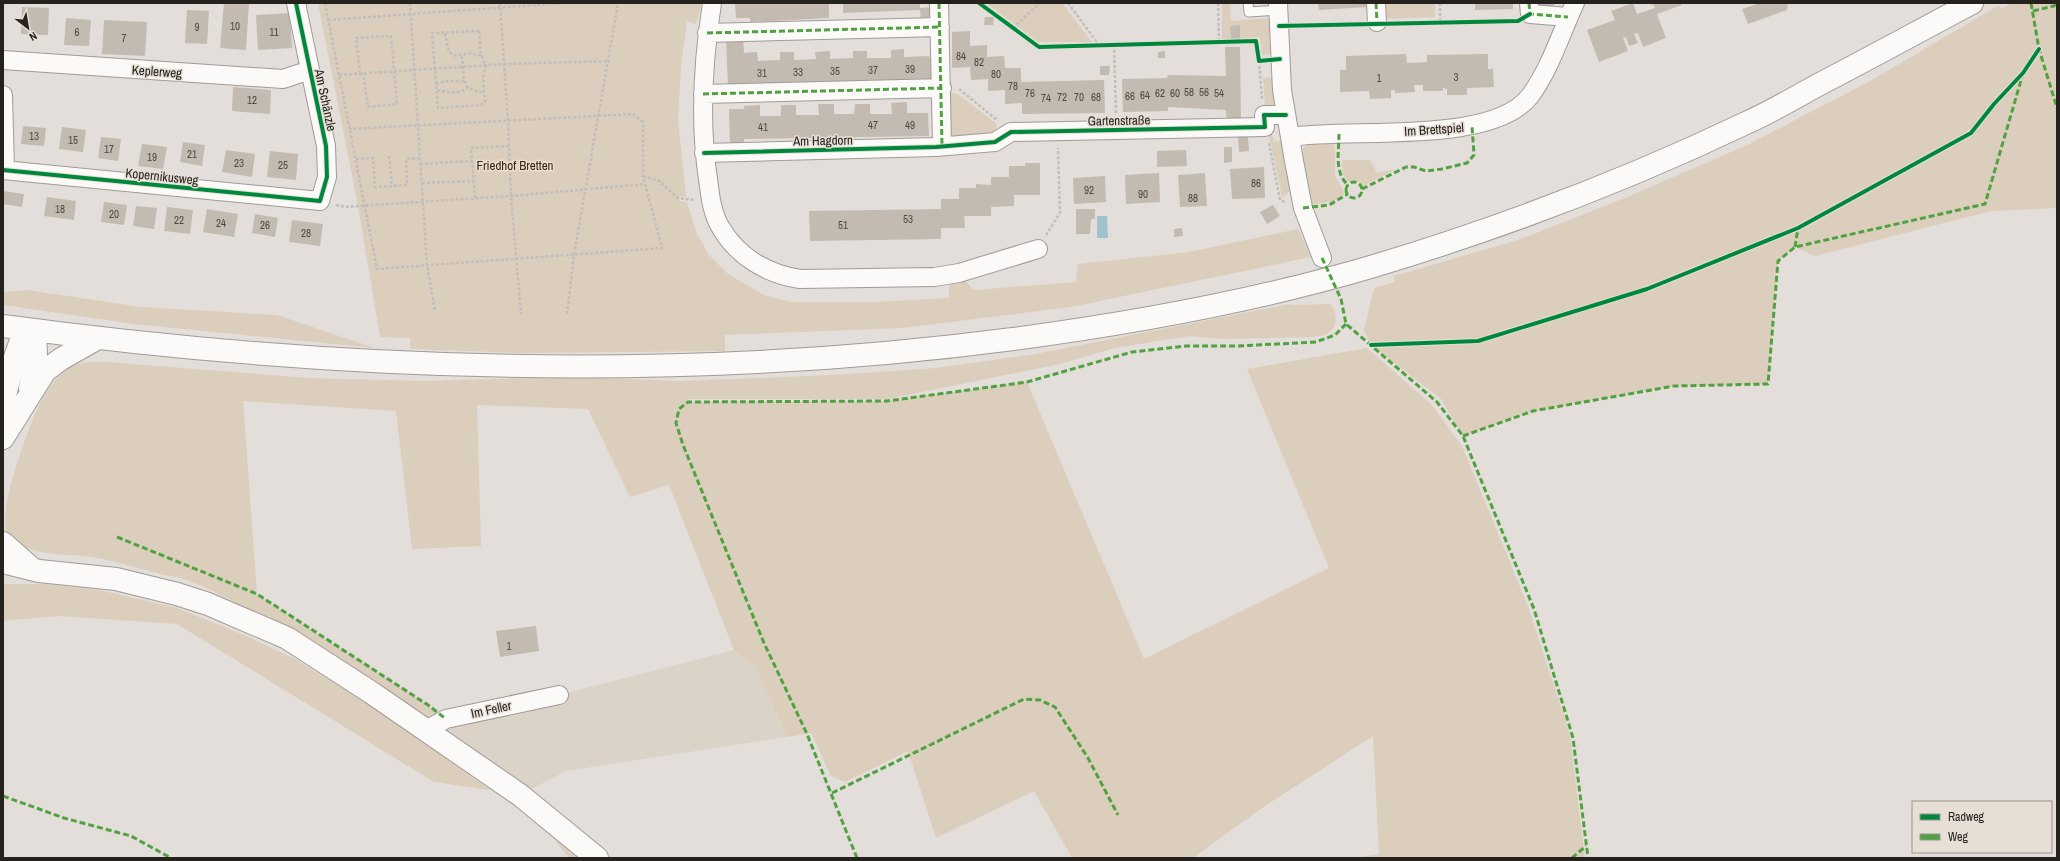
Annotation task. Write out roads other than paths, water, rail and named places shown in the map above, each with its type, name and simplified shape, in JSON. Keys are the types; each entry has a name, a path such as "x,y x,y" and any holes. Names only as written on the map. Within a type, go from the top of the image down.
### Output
{"main road":[{"path":"3,326 98,338 316,358 424,364 591,367 746,363 913,351 1085,329 1240,300 1290,289 1373,266 1482,231 1615,181 1747,123 1972,3"},
{"path":"4,398 13,363 30,329"},
{"path":"27,399 35,365 30,329"},
{"path":"3,438 39,380 50,366 98,338"},
{"path":"3,543 29,566 39,571"},
{"path":"3,562 39,571 116,579 208,604 287,638 335,668 520,795 597,858"},
{"path":"3,575 39,571"}],"street":[{"name":"Am Schänzle","path":"296,3 326,146 327,177 320,201"},
{"path":"712,3 707,33 703,94 702,123 704,153 711,201 720,228 734,246 749,259 763,269 776,274 800,279 934,277 959,273 1038,249"},
{"path":"939,3 940,27 950,87 942,145"},
{"path":"1376,3 1377,22"},
{"name":"Im Brettspiel","path":"1290,137 1312,133 1339,134 1457,129 1493,120 1513,110 1529,97 1542,78 1571,10 1530,14 1529,3"},
{"path":"1278,7 1280,59 1286,115 1303,208 1322,258"},
{"path":"707,33 940,27"},
{"name":"Keplerweg","path":"3,60 283,79 310,70"},
{"path":"703,94 950,87"},
{"path":"3,95 4,170"},
{"name":"Gartenstraße","path":"942,145 995,142 1011,132 1116,130 1265,121 1286,115"},
{"name":"Am Hagdorn","path":"704,153 942,145"},
{"name":"Kopernikusweg","path":"4,170 320,201"},
{"name":"Im Feller","path":"426,730 446,719 559,696"}],"lane":[{"path":"1248,3 1249,12 1278,7"}],"water":[{"path":"1097,216 1107,216 1108,238 1097,238"}],"park label":[{"name":"Friedhof Bretten","path":"515,165"}]}
